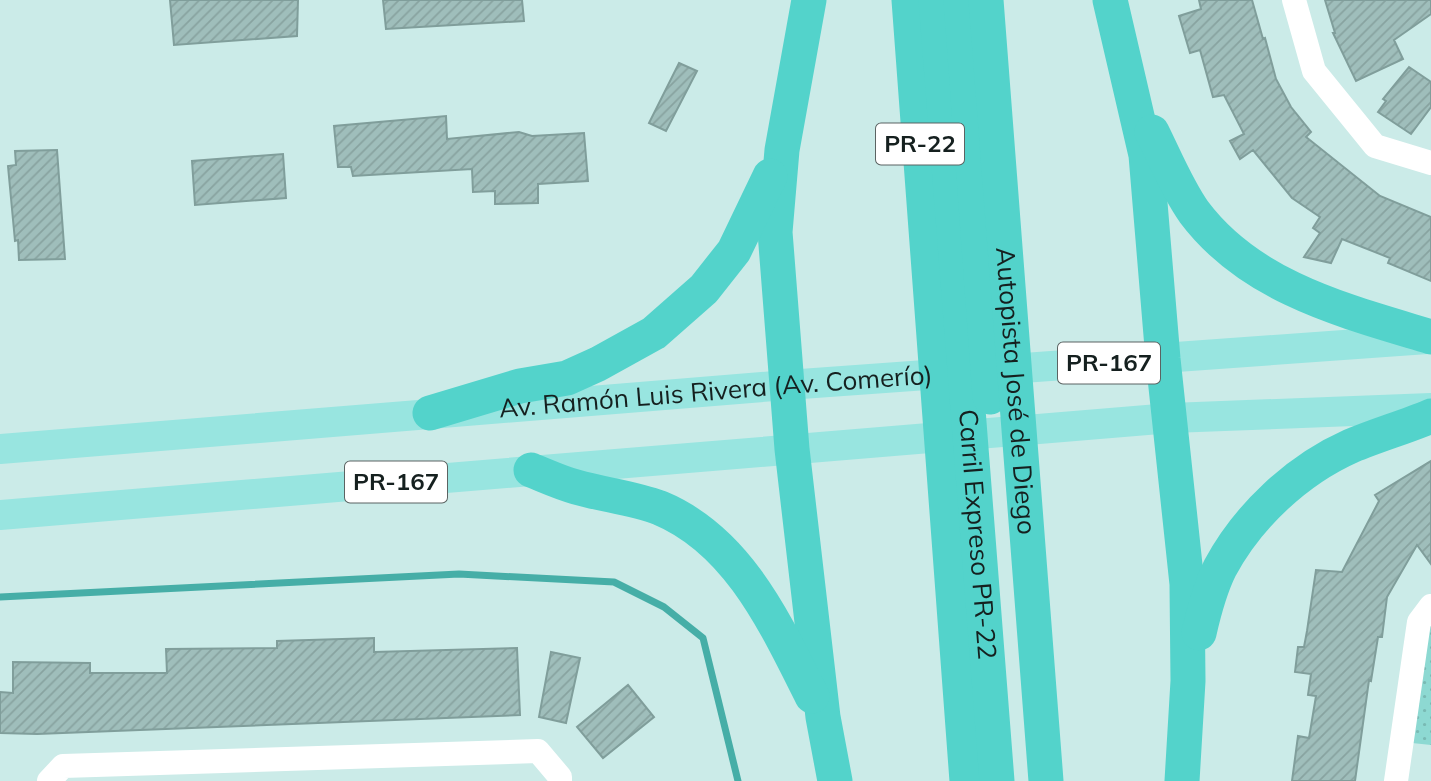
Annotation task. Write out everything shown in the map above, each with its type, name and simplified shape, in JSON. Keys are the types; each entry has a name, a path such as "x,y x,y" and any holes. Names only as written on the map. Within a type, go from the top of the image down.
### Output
{"highway":[{"path":"809,0 782,150 775,232 792,449 822,717 835,781"},
{"name":"Autopista José de Diego","path":"909,0 969,285 987,522 1046,781"},
{"path":"936,0 969,285"},
{"path":"961,0 969,285"},
{"name":"Autopista José de Diego","path":"967,781 987,522 969,285 986,0"},
{"path":"1110,0 1146,156 1163,359 1187,584 1188,681 1182,781"},
{"path":"1130,85 1172,173 1194,211 1223,244 1277,283 1325,303 1431,338"},
{"path":"430,413 520,386 568,378 654,333 704,289 734,251 782,150"},
{"path":"1188,681 1206,604 1220,568 1245,529 1271,500 1306,472 1350,447 1431,416"},
{"path":"531,470 574,487 660,509 686,522 717,548 745,577 769,611 822,717"},
{"name":"Carril Expreso PR-22","path":"987,522 997,781"},
{"name":"Carril Expreso PR-22","path":"987,522 1017,781"}],"main road":[{"name":"Av. Ramón Luis Rivera (Av. Comerío)","path":"0,449 787,385 1431,338"},
{"name":"PR-167","path":"0,515 1171,418 1431,408"}],"street":[{"path":"1294,0 1314,71 1375,146 1431,163"},
{"path":"1396,781 1419,622 1431,606"},
{"path":"49,781 63,766 538,751 560,777 560,781"}],"shaded area":[{"path":"1431,615 1431,745 1412,743"}],"building":[{"path":"170,0 298,0 297,36 174,45"},
{"path":"383,0 522,0 524,21 386,29"},
{"path":"1199,0 1252,0 1276,79 1291,107 1311,132 1306,137 1380,196 1431,217 1431,281 1388,263 1390,258 1342,239 1331,263 1304,257 1320,233 1313,228 1320,217 1292,198 1253,150 1240,159 1230,141 1244,134 1224,95 1213,97 1200,50 1190,53 1179,16 1201,9"},
{"path":"1325,0 1431,0 1431,14 1394,40 1403,59 1356,81 1333,33"},
{"path":"679,63 697,71 666,131 649,123"},
{"path":"1409,67 1431,82 1431,107 1411,134 1378,112 1386,101 1383,99"},
{"path":"446,116 447,139 519,132 532,136 584,133 588,181 538,184 538,203 495,204 495,191 473,192 472,169 353,176 351,167 338,167 334,126"},
{"path":"57,150 65,259 19,260 8,166 16,165 15,151"},
{"path":"283,154 286,198 195,205 192,161"},
{"path":"1431,461 1431,564 1417,545 1387,597 1382,637 1378,637 1371,681 1369,680 1355,781 1292,781 1298,736 1309,738 1316,696 1308,695 1311,674 1295,672 1298,647 1304,647 1316,570 1342,572 1379,501 1375,495"},
{"path":"374,638 374,652 517,648 520,715 37,734 0,733 0,692 13,693 13,662 90,663 90,673 167,673 166,649 277,648 277,641"},
{"path":"551,652 580,658 566,723 539,717"},
{"path":"628,685 654,717 603,758 577,727"}],"waterway":[{"path":"0,597 459,574 614,582 664,607 703,638 738,781"}]}
